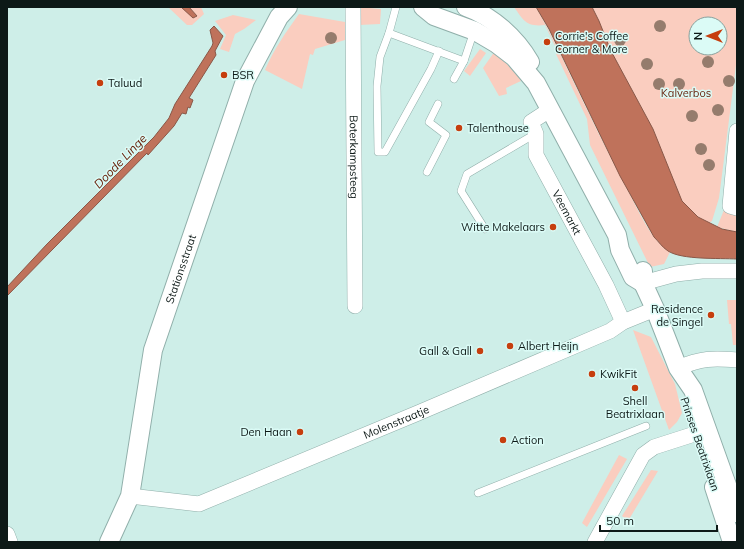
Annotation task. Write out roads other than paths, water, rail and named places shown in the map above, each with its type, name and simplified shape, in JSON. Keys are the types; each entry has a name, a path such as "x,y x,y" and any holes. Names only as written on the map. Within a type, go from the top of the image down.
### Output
{"street":[{"name":"Stationsstraat","path":"109,542 130,496 153,350 245,81 279,17 288,7"},
{"name":"Boterkampsteeg","path":"353,7 355,306"},
{"path":"423,7 434,16 474,31 497,44 514,57 544,97"},
{"path":"474,31 480,10 506,32 520,47 534,69 544,97 617,235 630,246 639,262 643,270 643,283 676,274 702,271 737,271"},
{"name":"Veemarkt","path":"544,97 531,122 536,134 536,155 606,285 624,322"},
{"path":"733,207 737,131"},
{"name":"Prinses Beatrixlaan","path":"643,283 678,368 693,390 702,432 732,542"},
{"name":"Molenstraatje","path":"130,496 199,504 426,410 655,309"},
{"path":"678,368 692,362 711,358 737,360"},
{"path":"595,542 643,455 654,447 702,432"},
{"name":"Prinses Beatrixlaan","path":"702,432 737,513"},
{"path":"7,534 10,542"}],"lane":[{"path":"396,7 389,33 380,57 377,86 378,152 385,152 431,69 439,51"},
{"path":"454,79 464,61 474,31"},
{"path":"389,33 464,61"},
{"path":"427,172 446,135 429,122 438,104"},
{"path":"485,228 461,191 467,174 536,134"},
{"path":"478,493 646,426"}],"place":[{"name":"Corrie's Coffee Corner & More","path":"547,42"},
{"name":"BSR","path":"224,75"},
{"name":"Taluud","path":"100,83"},
{"name":"Talenthouse","path":"459,128"},
{"name":"Witte Makelaars","path":"553,227"},
{"name":"Residence de Singel","path":"711,315"},
{"name":"Albert Heijn","path":"510,346"},
{"name":"Gall & Gall","path":"480,351"},
{"name":"KwikFit","path":"592,374"},
{"name":"Shell Beatrixlaan","path":"635,388"},
{"name":"Den Haan","path":"300,432"},
{"name":"Action","path":"503,440"}],"park label":[{"name":"Kalverbos","path":"686,93"}],"water label":[{"name":"Doode Linge","path":"120,161"}]}
